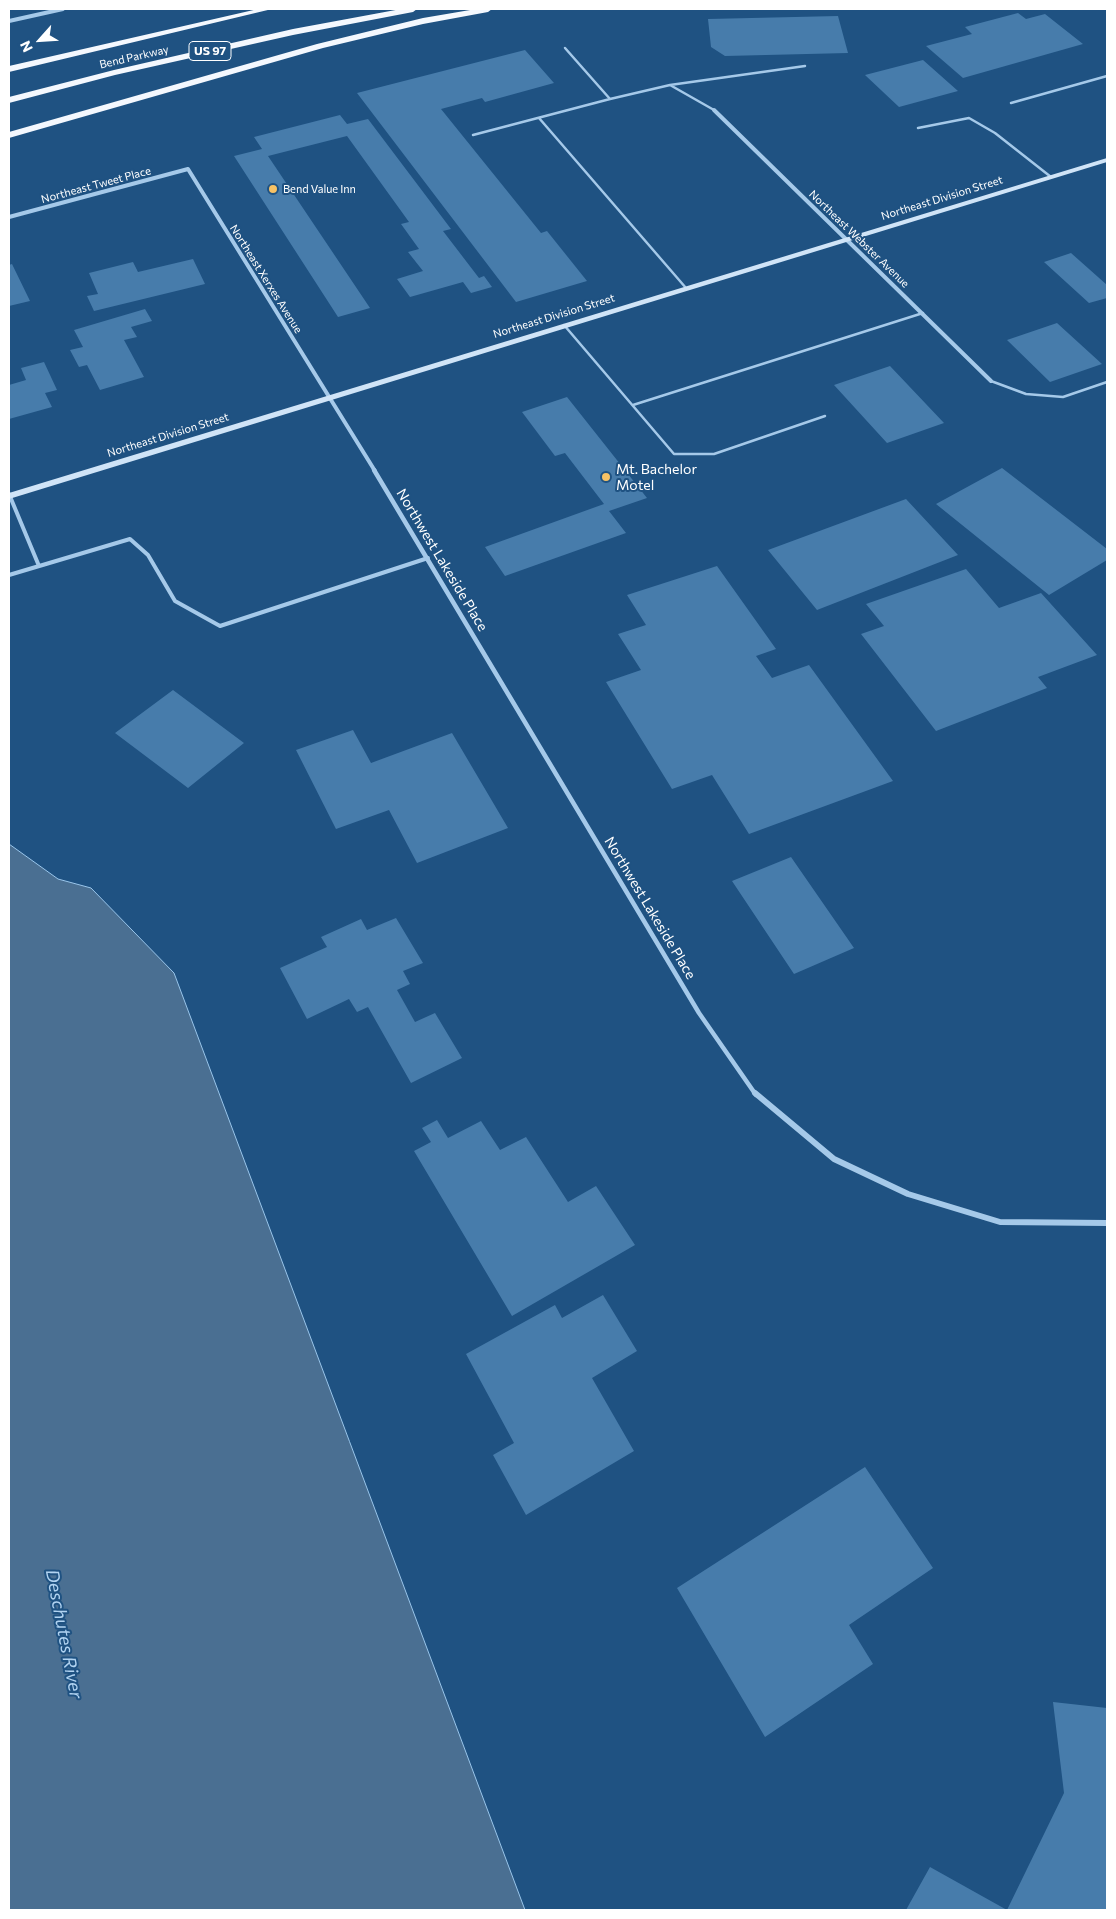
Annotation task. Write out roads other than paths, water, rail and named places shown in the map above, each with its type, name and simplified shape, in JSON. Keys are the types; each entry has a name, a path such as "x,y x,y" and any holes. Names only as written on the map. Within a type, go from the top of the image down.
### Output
{"highway":[{"name":"Bend Parkway","path":"9,69 131,39 268,9"},
{"name":"Bend Parkway","path":"9,100 114,73 274,36 413,9"},
{"path":"9,135 320,46 423,21 488,9"}],"main road":[{"name":"Northeast Division Street","path":"9,495 1107,160"}],"street":[{"path":"9,21 63,9"},
{"name":"Northeast Webster Avenue","path":"714,110 991,381"},
{"name":"Northeast Tweet Place","path":"9,217 188,169"},
{"name":"Northeast Xerxes Avenue","path":"188,169 330,398"},
{"name":"Northwest Lakeside Place","path":"330,398 428,558 699,1012 758,1097 834,1159 908,1194 1000,1222 1107,1223"}],"lane":[{"path":"565,48 610,99"},
{"path":"474,135 670,85 806,66"},
{"path":"1011,104 1107,76"},
{"path":"670,85 714,110"},
{"path":"539,118 686,288"},
{"path":"918,128 969,118 996,133 1051,177"},
{"path":"632,405 923,313"},
{"path":"564,325 674,454 714,454 825,416"},
{"path":"991,381 1026,394 1063,397 1107,382"},
{"path":"9,495 39,566"},
{"path":"9,574 130,539 148,555 174,601 220,626 428,558"}],"water":[{"name":"Deschutes River","path":"9,844 58,879 91,888 174,973 525,1910 9,1910"}],"place":[{"name":"Bend Value Inn","path":"273,189"},
{"name":"Mt. Bachelor Motel","path":"606,477"}]}
